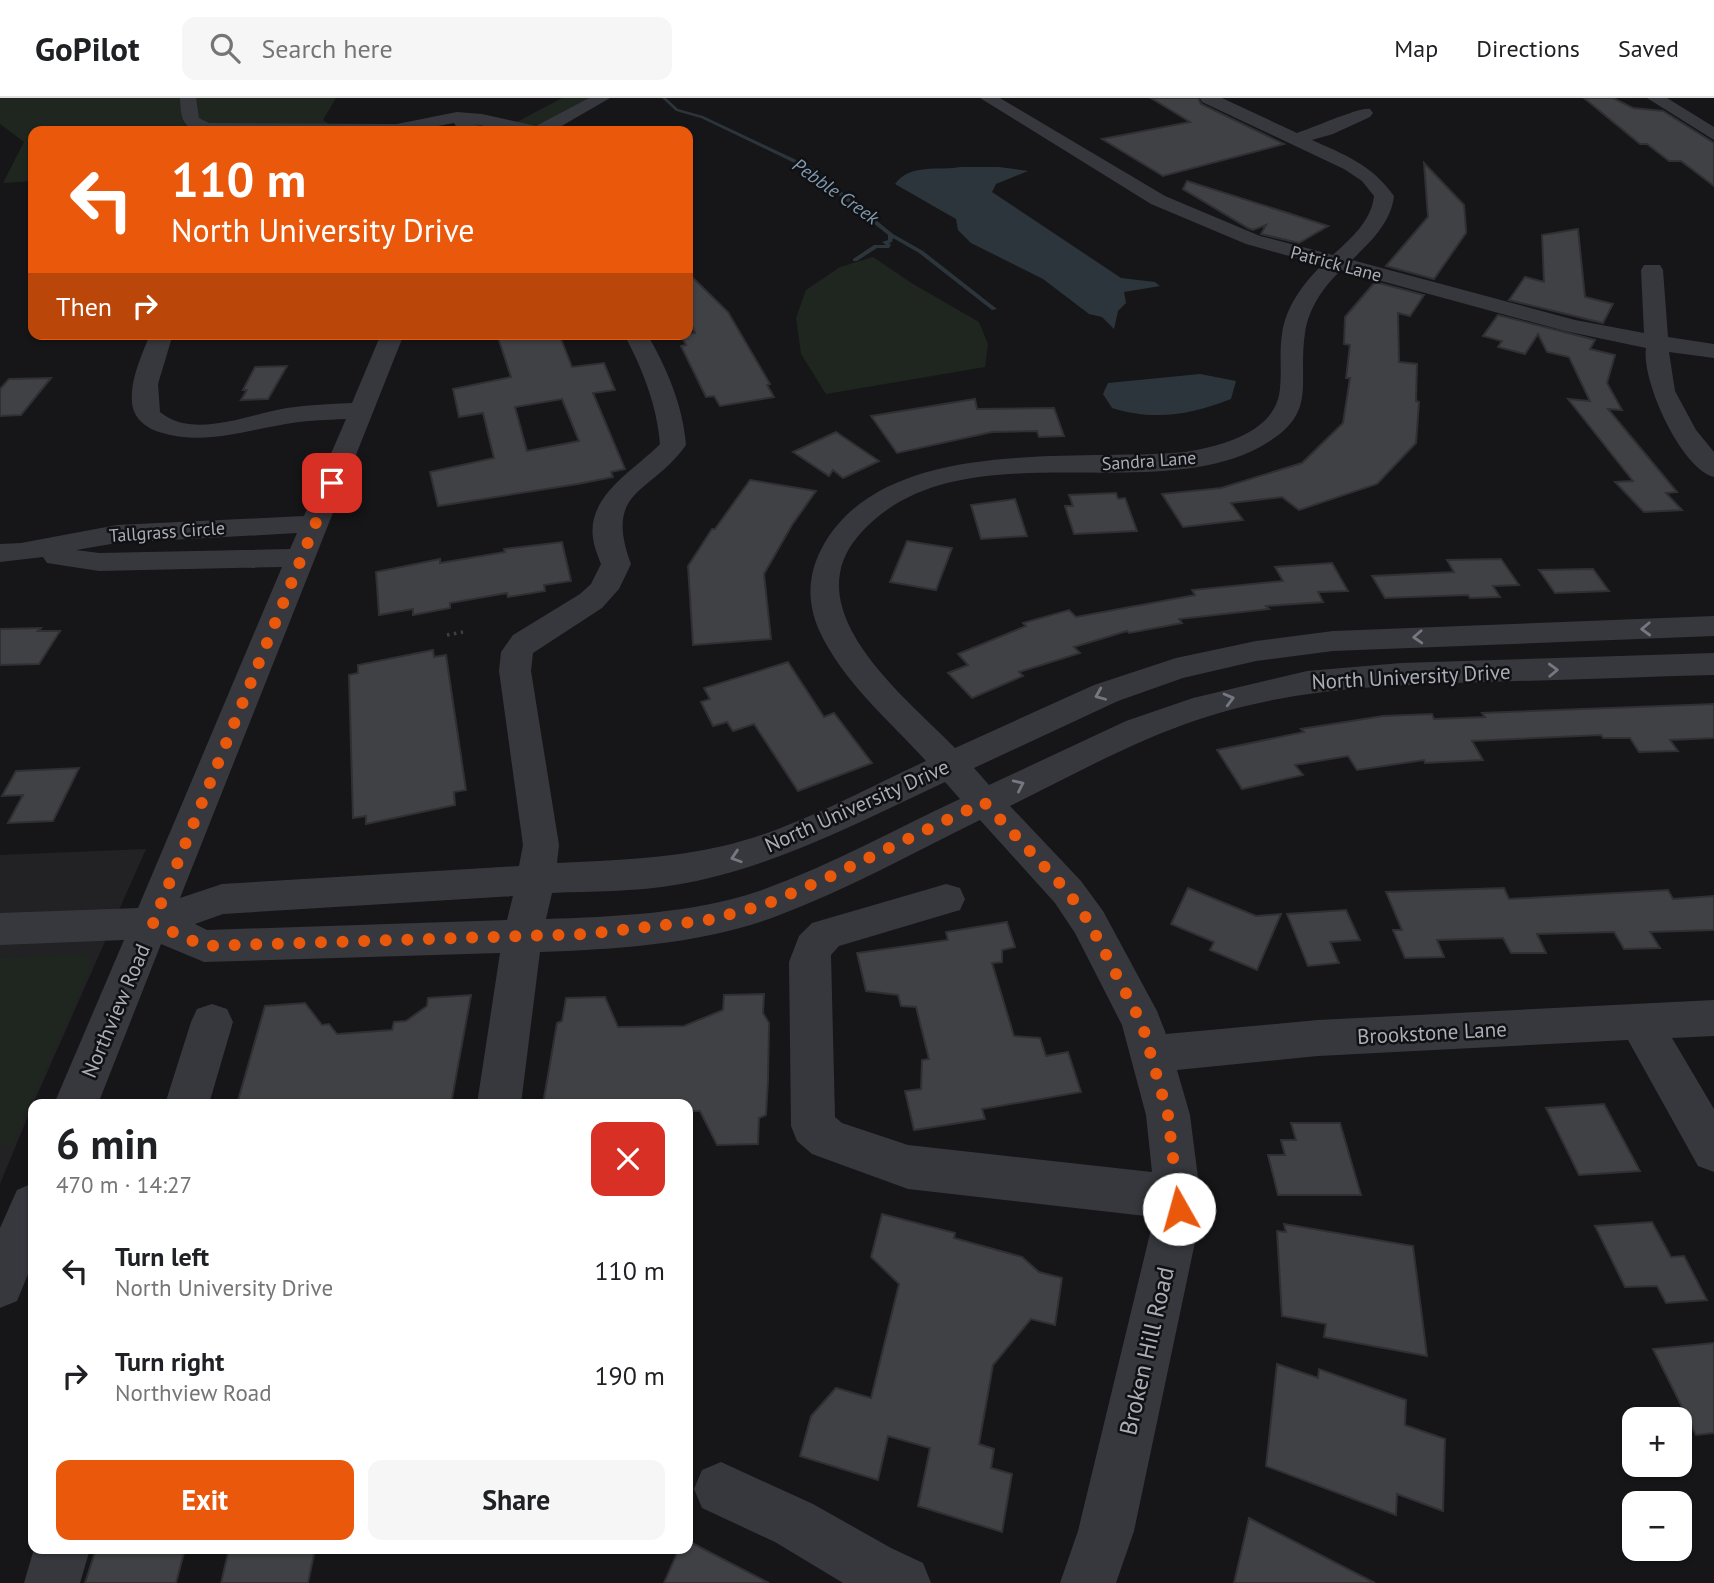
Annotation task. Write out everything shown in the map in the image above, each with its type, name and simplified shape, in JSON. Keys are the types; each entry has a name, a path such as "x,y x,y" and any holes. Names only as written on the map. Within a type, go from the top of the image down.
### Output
{"street":[{"path":"188,98 190,119 200,126"},
{"path":"549,126 602,98"},
{"name":"Patrick Lane","path":"988,98 1186,214 1253,240 1573,326 1658,344 1714,351"},
{"name":"Sandra Lane","path":"950,765 851,659 831,625 824,601 826,572 830,558 845,531 866,512 894,495 950,474 999,468 1158,462 1206,457 1252,440 1284,416 1289,409 1294,386 1293,335 1300,309 1316,283 1382,213 1384,196 1380,187 1362,171 1208,98"},
{"path":"1655,98 1714,135"},
{"path":"439,104 460,118 463,126"},
{"path":"1294,139 1327,130 1364,113"},
{"path":"414,126 460,118 482,119 512,126"},
{"path":"1652,270 1654,326 1658,344 1656,358 1662,391 1684,432 1714,469"},
{"path":"160,340 150,365 144,398 147,412 156,422 182,432 206,433 281,417 361,410"},
{"name":"Northview Road","path":"78,1099 153,923 390,340"},
{"path":"500,1099 522,936 536,881 541,845 515,671 516,657 524,642 591,601 604,589 616,564 607,538 611,508 624,491 673,446 673,428 648,354 639,340"},
{"name":"Tallgrass Circle","path":"10,552 117,534 315,524"},
{"name":"Tallgrass Circle","path":"10,552 99,562 301,558"},
{"path":"1700,627 1714,663"},
{"name":"North University Drive","path":"0,929 153,923 222,900 673,871 726,860 786,840 1106,692 1151,677 1256,651 1333,641 1700,627"},
{"name":"North University Drive","path":"153,923 204,946 522,936 650,928 708,920 764,905 829,877 1138,729 1185,712 1258,692 1307,682 1355,677 1714,663"},
{"path":"1151,677 1185,712"},
{"name":"Broken Hill Road","path":"950,765 1049,869 1082,912 1142,1024 1168,1115 1179,1209 1106,1531 1088,1583"},
{"path":"946,898 826,934 813,948 809,962 813,1126 828,1139 908,1167 1177,1197"},
{"name":"Brookstone Lane","path":"1152,1055 1207,1046 1318,1038 1714,1018"},
{"path":"189,1099 212,1022"},
{"path":"1640,1023 1714,1151"},
{"path":"0,1284 28,1218"},
{"path":"721,1489 794,1523 871,1568 903,1583"},
{"path":"52,1583 61,1554"}],"path":[{"path":"447,635 463,632"}],"shaded area":[{"path":"0,98 336,98 323,120 329,126 28,126 28,181 3,183 24,142 0,124"},
{"path":"562,98 593,98 538,126 509,126"},
{"path":"999,167 1028,171 996,184 992,192 1121,278 1155,282 1160,286 1124,292 1126,303 1118,311 1114,329 1102,317 1089,314 1043,279 971,243 958,230 956,219 895,184 901,177 917,170"},
{"path":"873,257 913,284 979,322 988,344 985,367 826,394 801,354 796,318 806,290 840,267"},
{"path":"1200,374 1236,381 1231,399 1201,409 1157,415 1112,408 1103,394 1108,383"},
{"path":"146,849 35,1099 28,1099 28,1116 0,1184 0,855"},
{"path":"73,954 87,955 92,964 33,1099 28,1099 28,1110 13,1144 0,1144 0,958"}],"building":[{"path":"1151,98 1198,98 1201,104 1284,144 1163,176 1102,139 1190,122"},
{"path":"1584,98 1613,98 1633,108 1663,111 1714,143 1714,186 1681,161 1669,161 1647,144 1640,144"},
{"path":"1424,163 1464,205 1466,233 1434,279 1386,266 1428,217"},
{"path":"1187,181 1328,226 1299,243 1261,234 1266,225 1253,230 1248,228 1183,189"},
{"path":"1578,229 1585,297 1613,304 1603,323 1509,300 1525,277 1544,282 1542,235"},
{"path":"693,278 728,312 770,384 767,385 774,397 720,406 714,396 706,397 681,346 686,345 684,340 693,340"},
{"path":"1375,282 1424,295 1410,316 1398,313 1399,362 1417,364 1416,401 1419,402 1416,443 1377,484 1299,510 1282,497 1231,503 1243,520 1183,527 1162,494 1221,488 1302,463 1343,423 1350,378 1346,378 1350,345 1344,344 1345,317"},
{"path":"1498,315 1595,340 1590,349 1615,355 1607,383 1622,410 1608,409 1677,492 1666,493 1682,510 1644,512 1615,482 1633,481 1568,399 1590,401 1569,357 1547,352 1538,334 1525,354 1498,347 1502,341 1483,336"},
{"path":"499,340 561,340 572,367 604,363 615,390 593,393 625,469 611,472 613,477 578,484 438,506 430,472 494,458 483,413 459,417 453,389 511,377","holes":["562,399 579,441 527,451 515,407"]},
{"path":"287,366 268,399 241,400 255,367"},
{"path":"51,378 21,415 0,416 0,389 9,379"},
{"path":"975,399 977,409 1054,408 1064,436 1039,437 1037,431 992,432 897,453 871,416"},
{"path":"836,432 879,461 843,478 833,470 829,476 793,452"},
{"path":"750,480 816,491 792,525 764,574 771,639 693,645 688,566 712,529 715,529"},
{"path":"1116,493 1118,499 1125,498 1137,531 1074,534 1065,506 1073,506 1069,495"},
{"path":"1015,499 1027,536 981,539 971,505"},
{"path":"907,541 952,548 936,590 890,582"},
{"path":"562,542 571,581 544,585 545,591 508,597 507,593 450,603 450,608 413,615 413,609 379,615 376,572 440,559 440,563 505,552 504,549"},
{"path":"1501,559 1519,585 1493,586 1500,597 1470,598 1468,595 1385,598 1372,576 1454,572 1447,560"},
{"path":"1332,563 1348,591 1318,592 1323,602 1266,606 1269,609 1179,619 1182,623 1129,633 1127,631 1074,647 1080,653 1019,672 1023,676 972,698 948,673 968,665 958,654 1026,626 1023,623 1069,610 1076,617 1195,595 1192,590 1283,581 1275,567"},
{"path":"1593,569 1609,591 1555,593 1539,570"},
{"path":"41,628 38,631 60,631 39,664 0,665 0,629"},
{"path":"433,650 434,657 446,655 466,790 454,792 455,805 366,824 366,816 353,818 349,675 358,673 358,665"},
{"path":"788,662 824,717 834,713 872,763 798,791 754,724 733,731 727,722 713,726 701,702 710,699 704,688"},
{"path":"1714,704 1714,738 1670,740 1678,751 1639,752 1630,738 1603,738 1601,735 1472,741 1483,760 1425,763 1424,760 1357,770 1348,756 1295,765 1303,775 1242,789 1217,750 1304,732 1301,729 1383,716 1432,714 1434,719 1485,717 1482,713"},
{"path":"79,768 53,821 8,823 23,795 2,796 16,771"},
{"path":"1188,888 1256,916 1281,914 1257,970 1210,950 1214,942 1171,924"},
{"path":"1504,888 1509,899 1668,890 1673,899 1714,896 1714,930 1650,932 1660,948 1624,949 1614,932 1537,934 1546,953 1511,953 1503,938 1437,940 1444,957 1405,958 1393,930 1402,930 1386,892"},
{"path":"1346,910 1360,940 1330,942 1339,963 1308,966 1287,914"},
{"path":"1007,922 1015,947 1002,950 1002,962 992,963 1014,1036 1040,1038 1046,1056 1068,1052 1081,1092 982,1109 985,1119 914,1130 905,1091 921,1089 922,1060 929,1059 916,1007 901,1006 898,995 866,991 857,953 948,940 946,932"},
{"path":"764,994 763,1013 769,1023 768,1080 766,1115 759,1118 758,1144 717,1145 700,1111 693,1111 693,1099 544,1099 557,1023 562,1021 566,998 605,997 618,1027 684,1026 723,1010 724,995"},
{"path":"471,995 452,1099 238,1099 265,1006 305,1003 322,1025 329,1024 337,1034 392,1030 394,1022 406,1021 427,1006 428,998"},
{"path":"1604,1104 1640,1171 1579,1175 1546,1108"},
{"path":"1291,1123 1340,1123 1361,1195 1278,1195 1268,1155 1285,1155 1281,1140 1296,1140"},
{"path":"882,1214 955,1233 954,1238 1022,1257 1039,1272 1062,1278 1055,1325 1031,1319 993,1365 979,1444 994,1449 991,1468 1012,1474 1002,1532 918,1506 930,1448 888,1436 878,1480 800,1456 811,1416 836,1388 871,1398 899,1284 871,1257"},
{"path":"1652,1222 1671,1257 1684,1256 1707,1300 1666,1303 1657,1286 1625,1287 1595,1226"},
{"path":"1284,1224 1413,1246 1427,1356 1324,1337 1326,1324 1282,1316 1277,1231 1286,1232"},
{"path":"1714,1343 1714,1433 1696,1435 1692,1427 1692,1407 1682,1407 1653,1349"},
{"path":"1277,1364 1318,1378 1319,1369 1406,1400 1405,1425 1445,1439 1443,1511 1397,1494 1396,1515 1266,1466"},
{"path":"1249,1518 1375,1583 1234,1583"},
{"path":"693,1544 769,1583 664,1583 677,1554 693,1554"},
{"path":"94,1554 184,1554 176,1583 85,1583"},
{"path":"228,1554 314,1554 308,1583 221,1583"}],"waterway":[{"name":"Pebble Creek","path":"664,98 677,110 702,117 809,168 891,235"},
{"path":"855,260 876,246 887,247 889,245 884,242 890,241 891,235"},
{"name":"Pebble Creek","path":"891,235 921,252 994,309"}],"route":[{"path":"332,483 153,923 204,946 587,934 708,920 764,905 829,877 984,802 1068,892 1089,922 1142,1024 1168,1115 1179,1209"}]}
